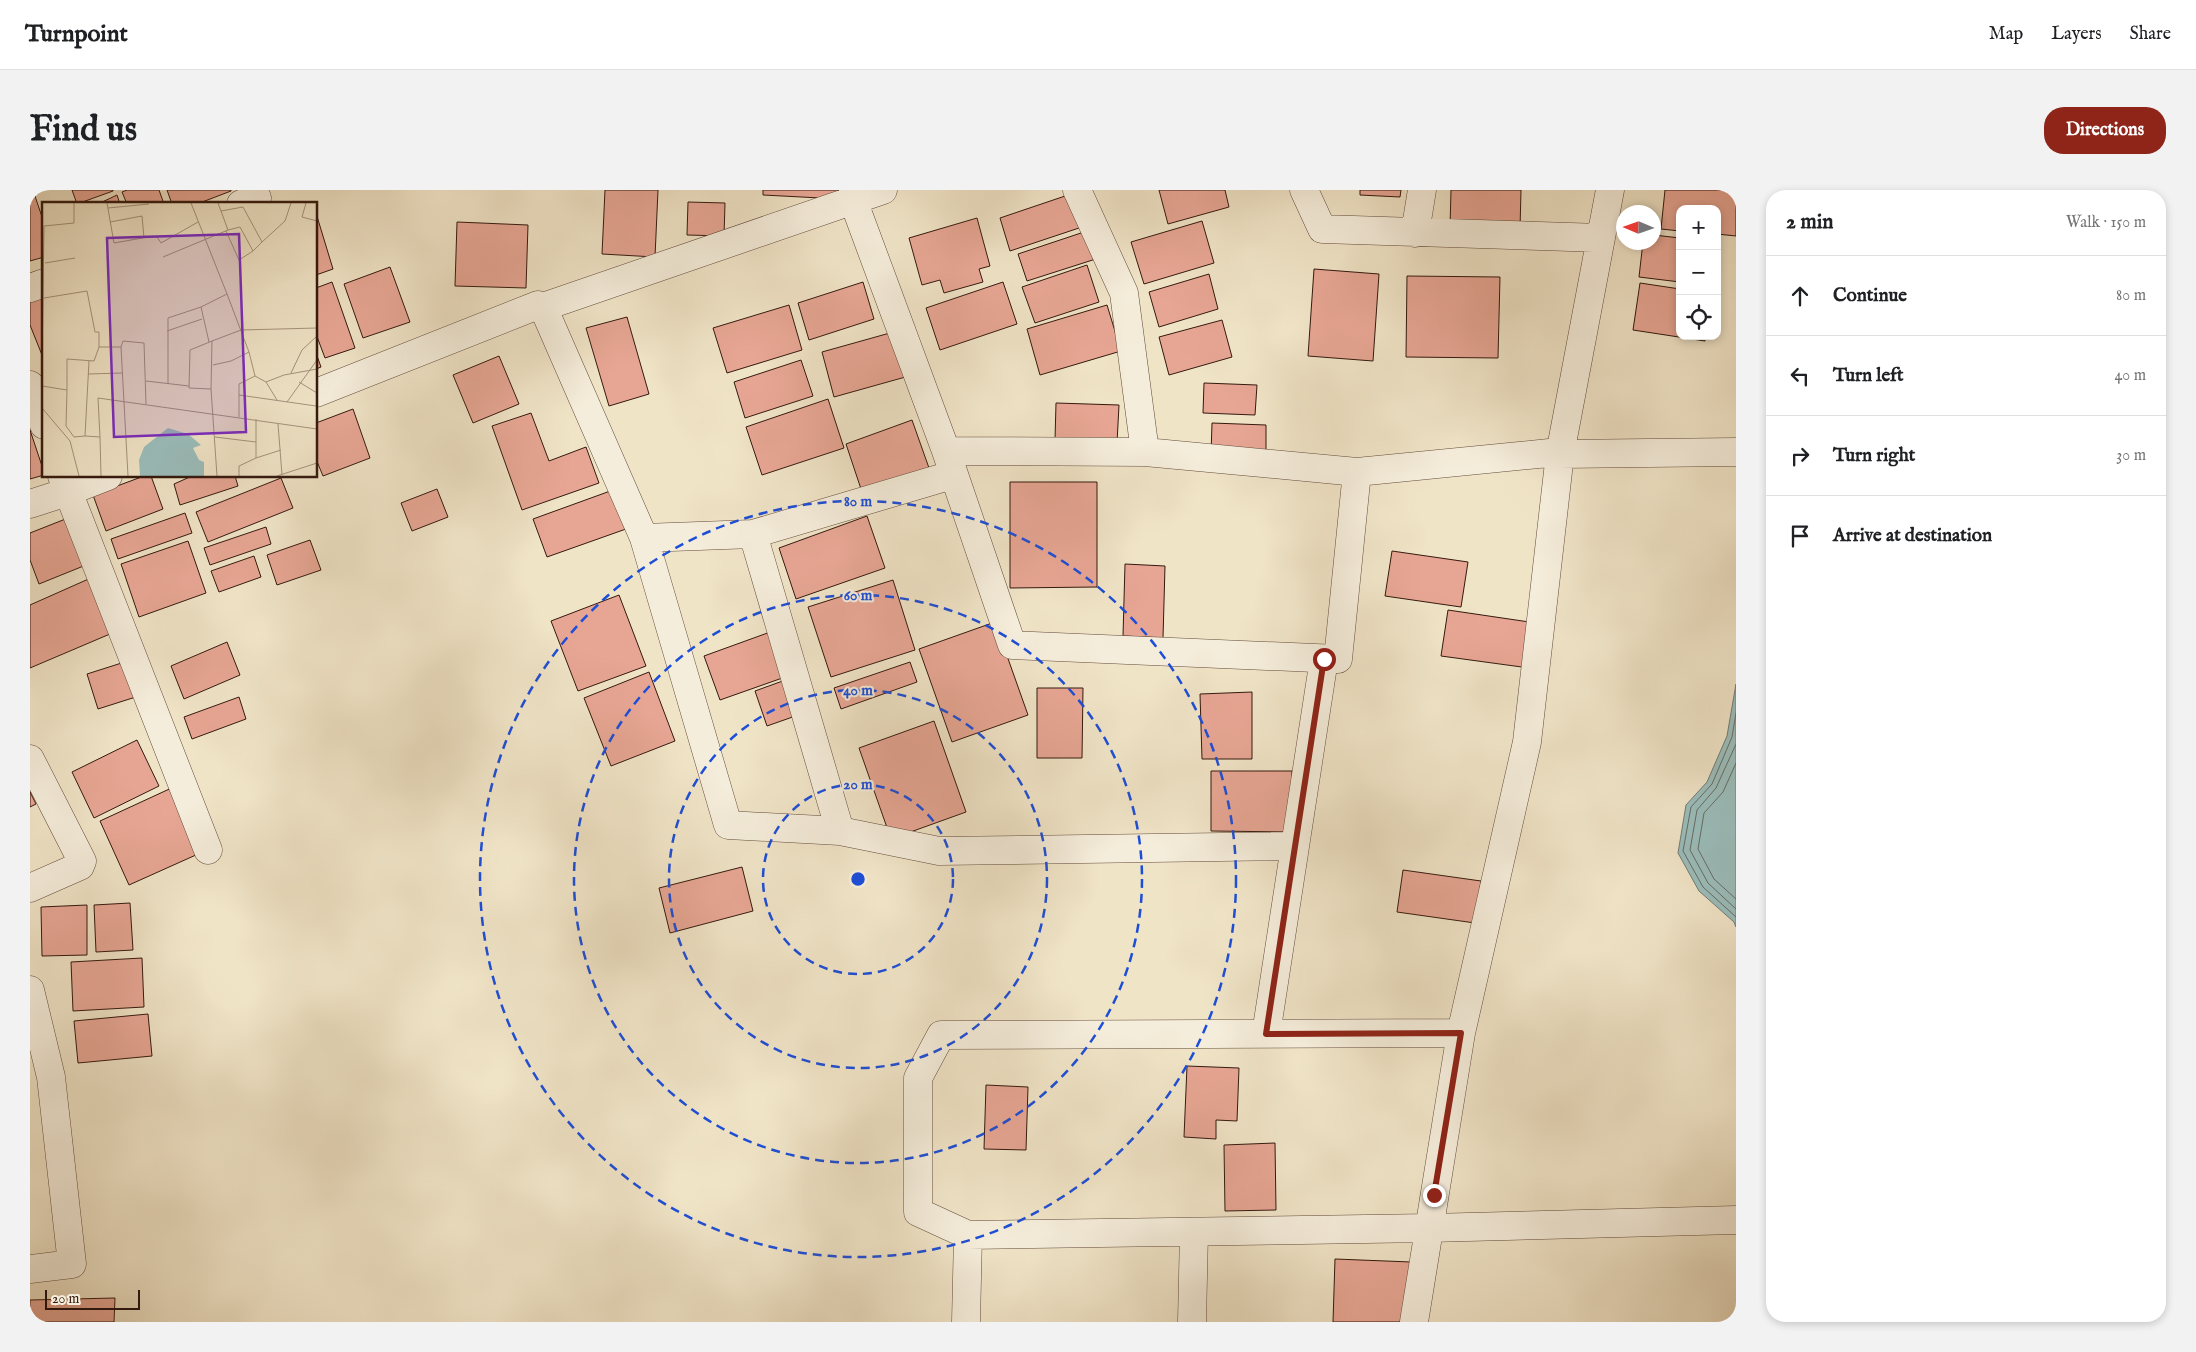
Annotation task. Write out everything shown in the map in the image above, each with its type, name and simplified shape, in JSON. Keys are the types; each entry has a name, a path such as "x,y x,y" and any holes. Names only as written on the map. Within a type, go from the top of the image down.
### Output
{"street":[{"path":"246,202 257,198 252,190"},
{"path":"318,392 538,305 543,307 853,195 883,190"},
{"path":"1077,190 1124,293 1145,452"},
{"path":"1304,190 1322,229 1601,238"},
{"path":"1415,233 1422,190"},
{"path":"1414,1322 1461,1033 1527,742 1560,454 1610,190"},
{"path":"853,195 1012,645 1338,659 1357,472"},
{"path":"30,288 42,284"},
{"path":"543,307 644,538 728,825 840,831 939,851 1295,846"},
{"path":"30,385 42,419"},
{"path":"644,538 754,534 949,463 1145,452 1357,472 1559,452 1560,454 1736,452"},
{"path":"30,504 65,484 97,478"},
{"path":"65,484 208,850"},
{"path":"754,534 840,831"},
{"path":"1266,1034 1324,659"},
{"path":"30,759 82,861 80,866 30,888"},
{"path":"30,1270 72,1264 51,1078 31,1001"},
{"path":"1461,1033 941,1035 918,1078 918,1212 968,1235 1429,1228 1736,1220"},
{"path":"1192,1322 1194,1232"},
{"path":"966,1322 968,1235"}],"water":[{"path":"1736,684 1736,927 1734,922 1699,891 1678,853 1686,805 1707,782 1727,736"}],"building":[{"path":"30,190 33,190 42,217 42,258 30,261"},
{"path":"72,190 113,190 83,202 76,202"},
{"path":"127,190 159,190 163,202 126,202 122,192"},
{"path":"167,190 231,190 202,202 171,202"},
{"path":"605,190 658,190 655,257 602,254"},
{"path":"763,190 840,190 840,199 763,195"},
{"path":"1159,190 1225,190 1229,207 1168,224"},
{"path":"1360,190 1401,190 1400,197 1360,195"},
{"path":"1451,190 1521,190 1520,229 1450,228"},
{"path":"1665,190 1736,190 1736,236 1721,234 1721,205 1676,205 1676,231 1661,229"},
{"path":"1074,193 1085,226 1010,251 1000,218"},
{"path":"117,195 119,202 102,202"},
{"path":"688,202 725,203 724,236 687,235"},
{"path":"977,218 990,266 979,269 983,282 944,293 940,280 922,285 909,238"},
{"path":"318,220 333,269 318,274"},
{"path":"1202,221 1214,263 1144,284 1131,242"},
{"path":"457,222 528,225 526,288 455,286"},
{"path":"1093,229 1102,257 1027,281 1018,254"},
{"path":"1661,236 1676,238 1676,282 1639,277 1642,250 1661,250"},
{"path":"1087,265 1099,302 1035,323 1022,287"},
{"path":"390,267 410,322 363,338 344,284"},
{"path":"1314,269 1379,274 1373,361 1308,356"},
{"path":"1209,274 1218,309 1159,327 1149,292"},
{"path":"1407,276 1500,277 1498,358 1406,357"},
{"path":"332,282 355,348 325,358 318,339 318,287"},
{"path":"863,282 874,319 809,340 798,303"},
{"path":"1003,282 1017,324 940,350 926,308"},
{"path":"1640,283 1676,288 1676,337 1633,330"},
{"path":"42,293 42,355 30,325 30,298"},
{"path":"789,305 802,350 727,373 713,328"},
{"path":"1107,305 1121,351 1040,375 1027,329"},
{"path":"627,317 649,394 609,406 586,328"},
{"path":"1222,320 1232,357 1169,375 1159,337"},
{"path":"897,331 909,376 834,397 822,352"},
{"path":"499,356 519,404 473,423 453,375"},
{"path":"801,360 813,396 745,418 734,382"},
{"path":"1204,383 1257,385 1255,415 1203,413"},
{"path":"828,399 844,448 762,475 746,427"},
{"path":"1056,403 1119,405 1117,443 1055,440"},
{"path":"353,409 370,458 323,476 318,464 318,422"},
{"path":"531,413 549,461 586,447 599,483 522,510 492,426"},
{"path":"912,420 929,468 862,492 846,444"},
{"path":"1212,423 1266,425 1266,457 1211,455"},
{"path":"30,430 42,466 42,476 30,479"},
{"path":"139,478 152,478 163,509 106,531 93,495"},
{"path":"188,478 236,478 238,486 180,505 174,484"},
{"path":"281,478 293,508 208,542 196,512"},
{"path":"1010,482 1097,482 1097,587 1010,588"},
{"path":"437,489 448,517 412,531 401,503"},
{"path":"613,490 626,529 547,557 533,519"},
{"path":"185,513 192,533 118,559 111,539"},
{"path":"867,516 885,568 796,599 779,548"},
{"path":"68,518 86,565 39,584 30,560 30,533"},
{"path":"266,527 271,544 210,565 204,548"},
{"path":"310,540 321,570 277,585 267,555"},
{"path":"188,541 206,593 139,617 121,564"},
{"path":"1392,551 1468,562 1461,607 1385,596"},
{"path":"254,556 261,577 219,592 211,571"},
{"path":"1125,564 1165,566 1163,638 1123,636"},
{"path":"93,577 117,631 30,668 30,605"},
{"path":"893,580 915,650 831,677 808,607"},
{"path":"619,595 646,666 578,691 551,621"},
{"path":"1448,610 1536,623 1529,668 1441,656"},
{"path":"995,622 1028,715 952,742 919,649"},
{"path":"773,631 788,676 720,700 704,656"},
{"path":"227,642 240,675 184,699 171,666"},
{"path":"131,660 142,695 98,709 87,674"},
{"path":"910,662 917,682 841,709 834,688"},
{"path":"649,672 675,741 611,766 584,698"},
{"path":"791,678 804,713 767,726 755,691"},
{"path":"1037,688 1083,688 1082,758 1037,758"},
{"path":"1252,692 1252,759 1202,759 1200,694"},
{"path":"239,697 246,719 192,739 184,717"},
{"path":"934,721 966,812 891,839 859,748"},
{"path":"137,740 159,786 94,818 72,772"},
{"path":"1211,771 1292,771 1292,832 1211,831"},
{"path":"178,785 207,850 129,885 100,821"},
{"path":"30,792 36,804 30,807"},
{"path":"742,867 753,911 670,933 659,888"},
{"path":"1403,870 1481,881 1475,923 1397,912"},
{"path":"130,903 133,950 96,952 94,905"},
{"path":"87,905 87,955 42,956 41,907"},
{"path":"142,958 144,1007 73,1011 71,962"},
{"path":"148,1014 152,1056 78,1063 74,1021"},
{"path":"1187,1066 1239,1068 1237,1121 1216,1120 1216,1139 1184,1137"},
{"path":"986,1085 1028,1087 1026,1150 984,1149"},
{"path":"1275,1143 1276,1210 1225,1211 1224,1145"},
{"path":"1335,1259 1411,1262 1409,1322 1333,1322"},
{"path":"115,1298 114,1322 30,1322 30,1300"}],"route":[{"path":"1324,659 1266,1034 1461,1033 1434,1195"}]}
